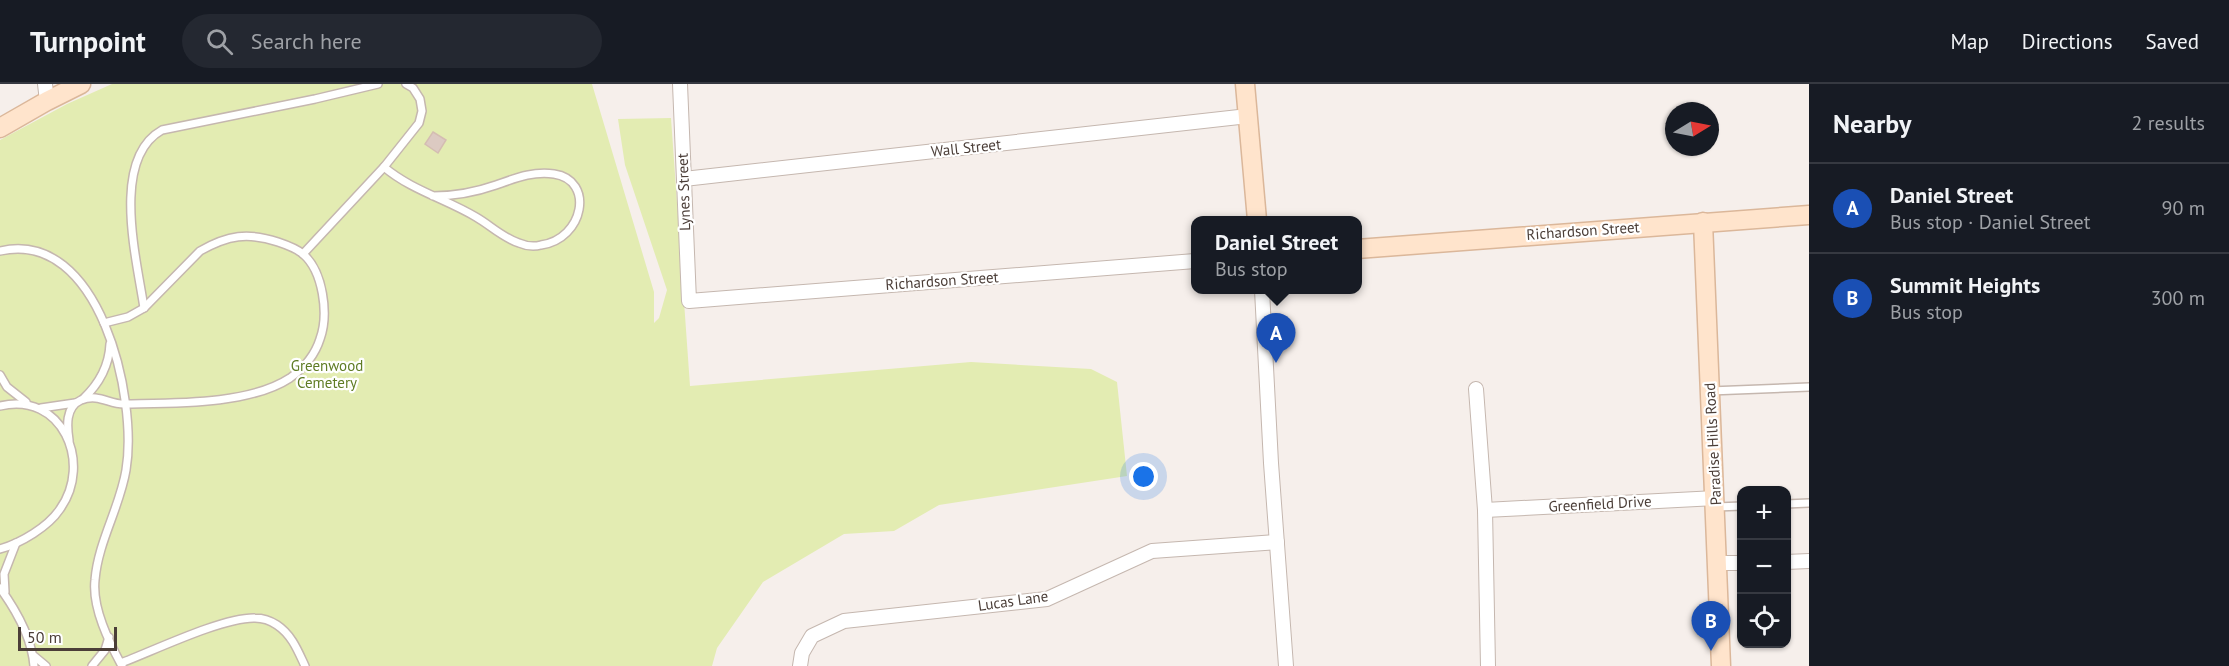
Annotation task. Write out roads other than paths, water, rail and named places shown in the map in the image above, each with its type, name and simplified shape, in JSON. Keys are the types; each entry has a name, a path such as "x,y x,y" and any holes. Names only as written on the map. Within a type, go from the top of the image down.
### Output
{"street":[{"path":"0,128 46,92 81,84"},
{"name":"Lynes Street","path":"680,84 689,301"},
{"path":"1245,84 1257,216"},
{"name":"Wall Street","path":"684,179 1248,117"},
{"name":"Richardson Street","path":"1362,249 1809,215"},
{"name":"Paradise Hills Road","path":"1703,222 1721,666"},
{"name":"Richardson Street","path":"689,301 1191,261"},
{"path":"1262,294 1267,400 1286,666"},
{"path":"1476,388 1485,510 1488,666"},
{"name":"Greenfield Drive","path":"1485,510 1716,502"},
{"name":"Lucas Lane","path":"800,666 802,653 812,636 843,621 1047,599 1152,551 1277,542"},
{"path":"1791,562 1809,561"},
{"path":"1717,563 1737,563"}],"lane":[{"path":"144,308 130,189 139,154 153,135 162,130 378,84"},
{"path":"303,254 416,129 421,118 420,99 413,88 407,84"},
{"path":"384,167 398,179 476,217 510,239 528,246 550,244 561,238 575,224 580,206 577,193 565,178 546,173 517,177 457,195 433,196"},
{"path":"0,406 17,403 35,407 99,398 126,405 204,401 249,394 290,378 306,364 322,336 324,304 316,270 303,254 294,248 252,235 230,238 200,251 144,308 128,317 105,323"},
{"path":"0,251 16,248 28,249 54,259 65,267 85,290 105,323 124,386 128,437 126,471 94,580 97,603 122,665 209,629 243,619 256,618 278,625 296,646 305,666"},
{"path":"0,549 16,543 51,521 62,507 73,477 68,417 72,407 93,390 105,371 109,359 110,339"},
{"path":"0,375 7,387 18,398 55,419 69,440"},
{"path":"1710,391 1809,387"},
{"path":"1716,502 1737,505"},
{"path":"1791,504 1809,503"},
{"path":"6,597 4,574 16,543"},
{"path":"0,588 32,647 34,666"},
{"path":"92,666 105,651 109,637"},
{"path":"33,655 46,666"}],"place":[{"name":"Daniel Street","path":"1276,363"},
{"name":"Summit Heights","path":"1711,651"}],"park label":[{"name":"Greenwood Cemetery","path":"327,374"}]}
